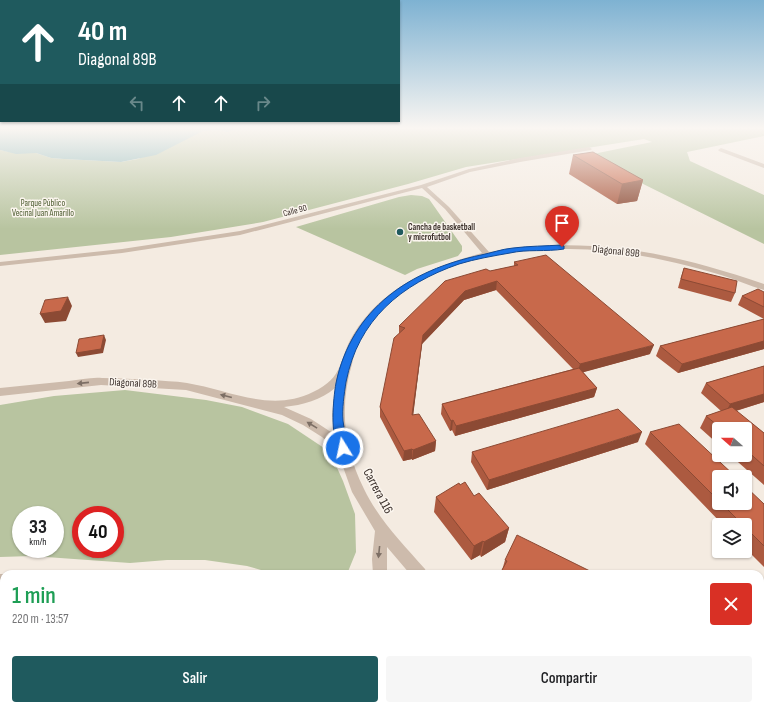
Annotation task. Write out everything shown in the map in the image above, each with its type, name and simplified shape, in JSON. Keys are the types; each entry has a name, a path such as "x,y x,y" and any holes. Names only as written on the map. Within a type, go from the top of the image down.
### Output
{"street":[{"name":"Calle 90","path":"0,264 122,251 240,233 423,186 469,171 510,162"},
{"path":"752,162 764,166"},
{"path":"423,186 447,208 488,254"},
{"name":"Diagonal 89B","path":"264,405 288,404 312,398 330,387 343,373 352,345 367,322 385,302 407,285 432,272 459,262 488,254 512,250 562,247 621,250 680,261 710,269 764,287"},
{"name":"Carrera 116","path":"343,373 339,396 338,421 343,448 355,483 366,506 382,529 417,570"},
{"name":"Diagonal 89B","path":"0,392 101,381 186,386 264,405 306,422 326,434 343,448"},
{"path":"380,570 379,559 382,529"}],"green space":[{"name":"Parque Público Vecinal Juan Amarillo","path":"0,162 497,162 466,167 408,184 263,222 171,237 0,255"},
{"name":"Parque Público Vecinal Juan Amarillo","path":"604,162 692,162 764,195 764,244 615,170"},
{"path":"411,195 422,196 429,199 462,246 462,251 458,256 417,269 405,275 296,227 399,197"},
{"path":"125,390 206,400 242,407 288,424 330,452 343,481 355,514 356,552 349,570 261,570 247,566 205,560 167,560 130,563 60,558 64,558 64,506 12,506 12,557 0,557 0,405 54,396"}],"building":[{"path":"585,162 611,162 643,180 622,184"},
{"path":"546,255 654,345 580,364 497,281 465,291 423,335 412,415 419,414 436,441 413,450 404,451 380,407 394,338 405,328 399,326 445,281 486,269 490,271 518,265 514,262"},
{"path":"684,268 737,281 735,293 681,279"},
{"path":"758,289 764,292 764,307 742,296"},
{"path":"68,297 61,311 40,314 45,300"},
{"path":"764,319 764,341 682,364 660,346"},
{"path":"104,335 101,349 76,353 79,339"},
{"path":"764,366 764,394 730,404 706,383"},
{"path":"579,368 597,388 456,426 453,420 451,421 442,404"},
{"path":"732,407 750,422 713,422 706,416"},
{"path":"618,409 642,432 489,480 472,452"},
{"path":"752,423 764,433 764,466 752,455"},
{"path":"679,424 712,455 712,462 720,462 728,470 712,470 712,494 650,432"},
{"path":"465,482 474,496 479,493 509,528 474,546 436,497 459,483 460,485"},
{"path":"752,493 764,504 764,546 752,534 752,518 736,518 728,510 752,510"},
{"path":"517,535 588,570 502,570 507,561 505,560"}],"place":[{"name":"Cancha de basketball y microfutbol","path":"400,232"}],"route":[{"path":"343,448 338,421 339,396 343,373 352,345 367,322 385,302 407,285 432,272 459,262 488,254 512,250 562,247"}]}
